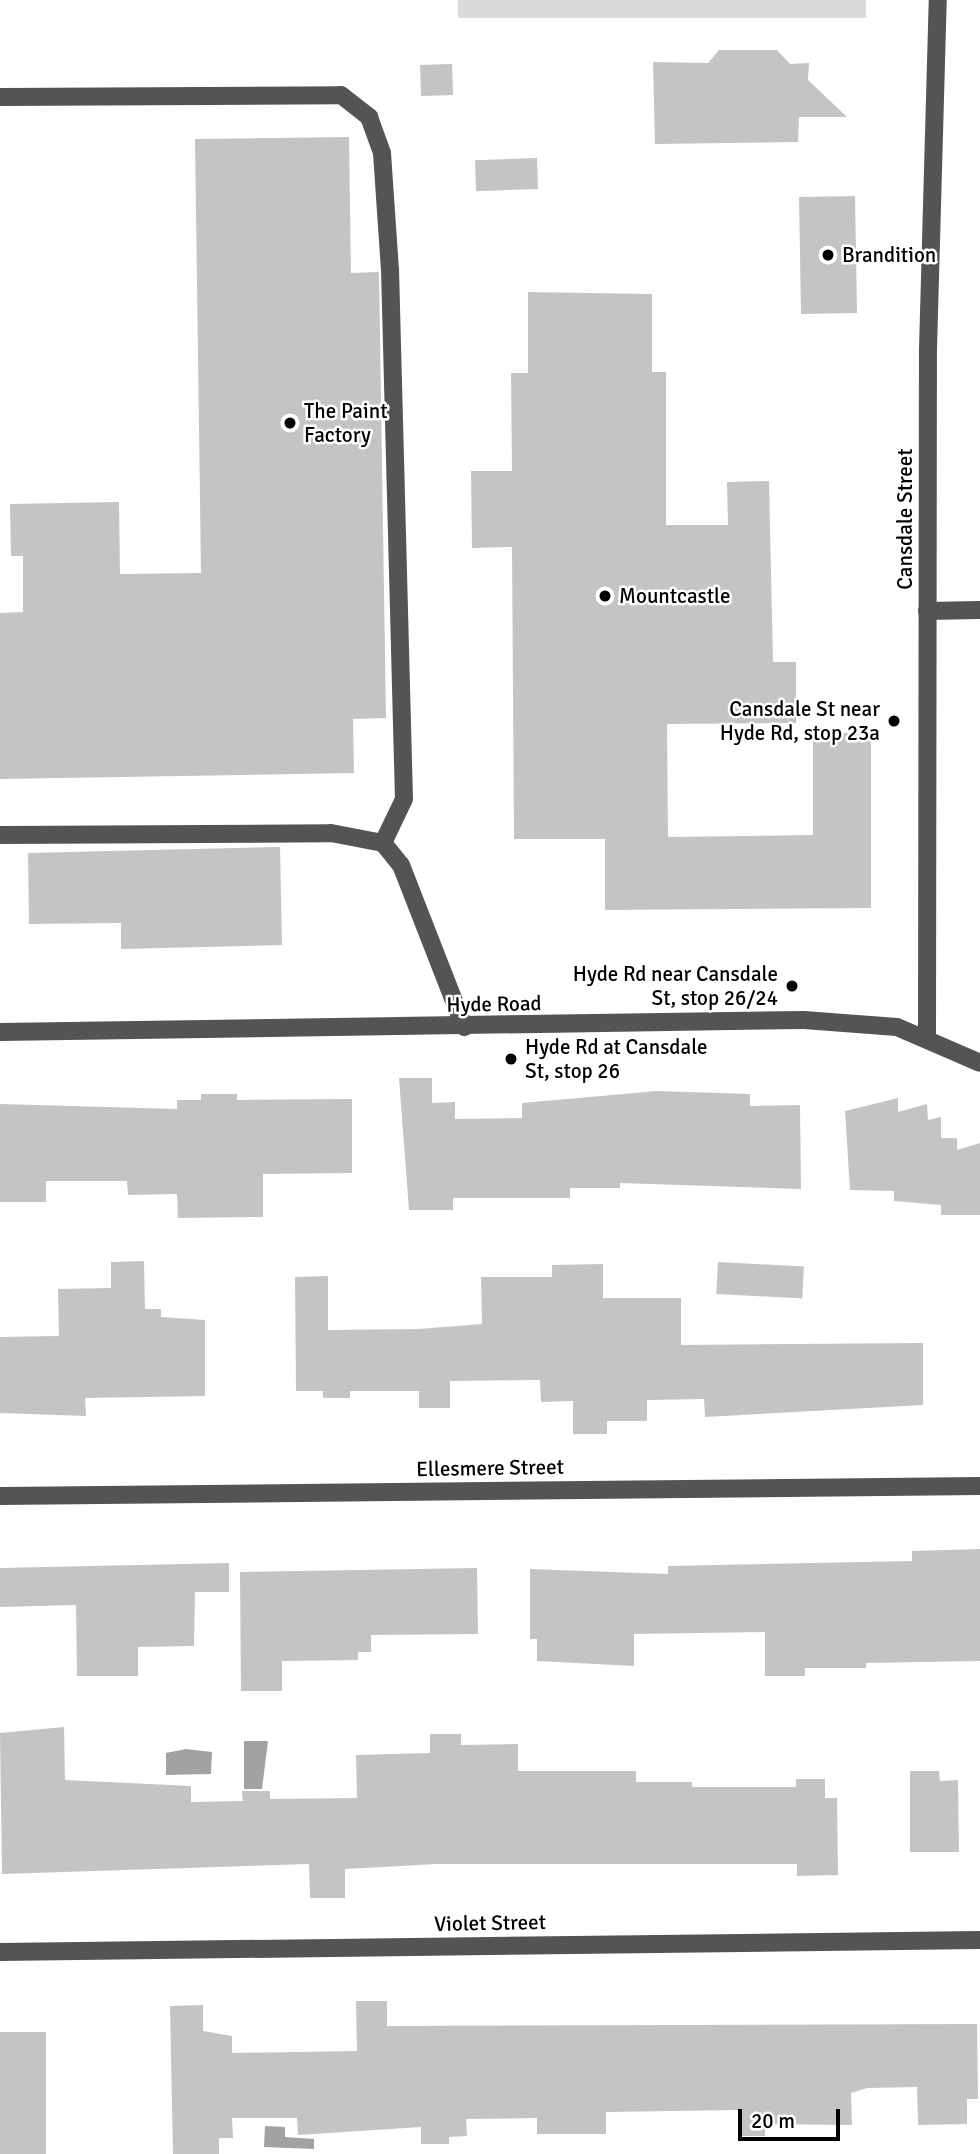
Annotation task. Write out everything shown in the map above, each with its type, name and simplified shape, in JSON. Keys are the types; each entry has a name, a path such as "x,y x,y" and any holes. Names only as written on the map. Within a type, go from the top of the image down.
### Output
{"street":[{"name":"Cansdale Street","path":"927,1037 927,611 938,0"},
{"path":"0,97 341,95 369,117 382,153 390,269 404,799 383,843"},
{"path":"927,611 980,610"},
{"path":"0,835 331,834 383,843 401,865 464,1027"},
{"name":"Hyde Road","path":"0,1032 804,1020 897,1027 927,1037 980,1063"},
{"name":"Ellesmere Street","path":"0,1496 980,1486"},
{"name":"Violet Street","path":"0,1952 980,1940"}],"shaded area":[{"path":"458,0 866,0 866,18 458,18"},
{"path":"244,1741 268,1741 262,1789 244,1789"},
{"path":"186,1749 212,1752 211,1774 166,1775 166,1753"},
{"path":"265,2126 285,2127 285,2137 314,2139 314,2149 264,2147"}],"building":[{"path":"719,50 777,50 790,64 809,63 808,80 847,117 799,117 798,142 655,144 653,62 708,63"},
{"path":"452,64 453,95 421,96 420,65"},
{"name":"The Paint Factory","path":"349,137 351,273 379,272 386,718 353,719 354,773 0,779 0,613 23,612 23,556 11,556 10,504 119,502 120,574 201,573 195,139"},
{"path":"537,158 538,189 476,191 475,160"},
{"name":"Brandition","path":"855,196 857,313 801,314 799,197"},
{"name":"Mountcastle","path":"528,292 652,294 652,372 666,372 666,525 728,525 727,482 769,481 773,662 796,662 796,723 667,724 668,837 813,835 813,733 871,733 871,908 605,910 605,839 514,839 512,547 472,548 471,471 512,471 511,373 528,373"},
{"path":"280,847 282,945 121,949 121,923 29,924 28,853"},
{"path":"399,1078 432,1078 432,1103 455,1102 455,1119 522,1118 522,1103 657,1091 750,1094 750,1106 800,1105 801,1189 620,1183 620,1188 570,1188 570,1198 453,1198 453,1210 409,1210"},
{"path":"201,1094 237,1094 237,1100 352,1099 352,1173 263,1174 263,1217 178,1218 177,1194 128,1195 127,1181 46,1181 46,1202 0,1202 0,1104 177,1109 177,1100 201,1100"},
{"path":"898,1098 898,1112 927,1104 928,1120 941,1117 941,1138 957,1138 957,1150 980,1143 980,1215 941,1215 941,1205 894,1201 894,1191 850,1190 845,1111"},
{"path":"144,1261 145,1309 161,1309 161,1317 205,1320 205,1396 85,1398 86,1416 0,1413 0,1337 59,1336 58,1289 111,1288 111,1262"},
{"path":"718,1262 804,1267 802,1298 716,1294"},
{"path":"603,1264 603,1298 681,1298 681,1345 923,1343 923,1405 705,1417 704,1399 647,1400 647,1421 607,1421 607,1434 573,1434 573,1401 541,1402 540,1380 450,1381 450,1408 419,1408 419,1391 350,1391 350,1398 323,1398 323,1391 296,1391 295,1277 328,1276 328,1330 419,1329 482,1324 481,1277 552,1277 552,1265"},
{"path":"980,1549 980,1661 866,1663 866,1668 805,1668 805,1676 765,1676 765,1632 634,1634 634,1666 537,1661 537,1639 530,1639 530,1569 668,1574 668,1566 912,1561 912,1551"},
{"path":"229,1563 229,1592 195,1592 194,1646 138,1647 138,1676 77,1676 76,1605 0,1607 0,1568"},
{"path":"477,1568 478,1634 371,1635 371,1652 358,1652 358,1660 282,1661 282,1691 241,1691 240,1572"},
{"path":"64,1727 65,1780 191,1786 191,1802 243,1801 242,1791 270,1791 270,1799 357,1798 356,1755 430,1753 430,1734 461,1734 461,1745 518,1744 518,1771 636,1771 636,1782 692,1782 692,1787 796,1787 796,1779 825,1779 825,1798 837,1798 838,1875 797,1876 797,1864 437,1864 345,1869 345,1898 310,1898 309,1864 2,1874 0,1733"},
{"path":"910,1771 939,1771 940,1781 958,1780 959,1852 910,1852"},
{"path":"356,2001 387,2001 387,2026 977,2024 978,2099 967,2099 967,2124 918,2125 917,2087 867,2088 851,2093 852,2125 765,2124 765,2136 738,2136 738,2110 606,2112 606,2134 537,2134 537,2118 466,2119 467,2136 449,2137 449,2144 421,2144 421,2127 298,2135 297,2118 232,2118 233,2138 219,2138 219,2154 173,2154 170,2006 203,2005 203,2031 232,2036 232,2053 357,2051"},
{"path":"0,2032 46,2032 46,2154 0,2154"}],"place":[{"name":"Brandition","path":"828,255"},
{"name":"The Paint Factory","path":"290,423"},
{"name":"Mountcastle","path":"605,596"},
{"name":"Cansdale St near Hyde Rd, stop 23a","path":"894,721"},
{"name":"Hyde Rd near Cansdale St, stop 26/24","path":"792,986"},
{"name":"Hyde Rd at Cansdale St, stop 26","path":"511,1059"}]}
